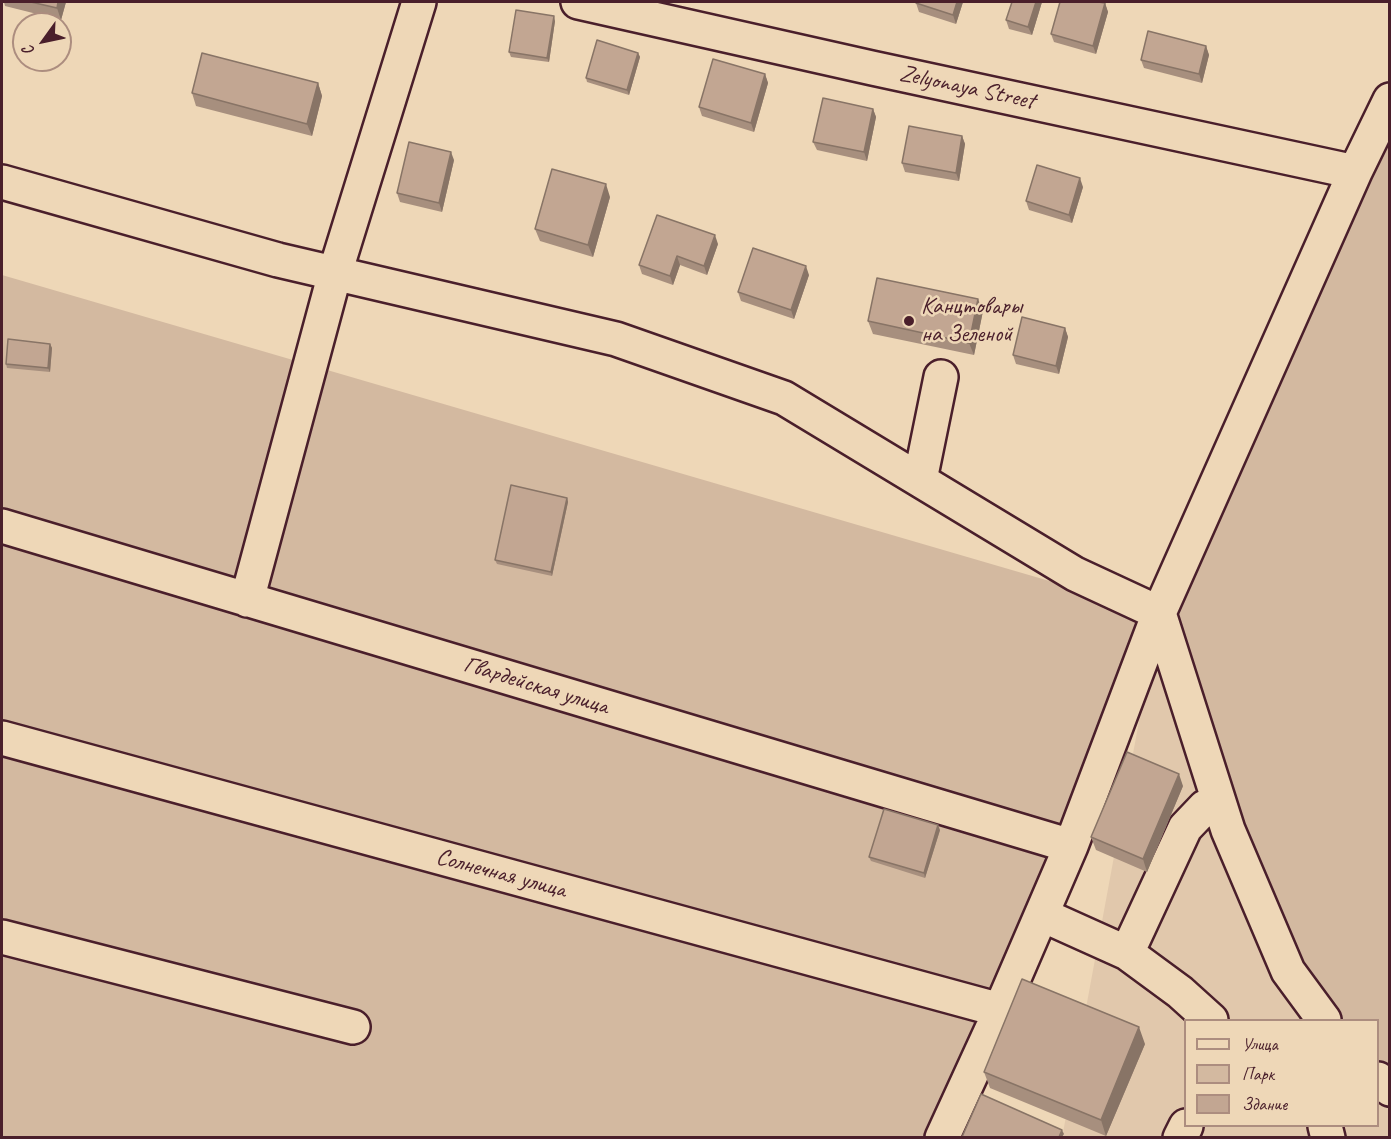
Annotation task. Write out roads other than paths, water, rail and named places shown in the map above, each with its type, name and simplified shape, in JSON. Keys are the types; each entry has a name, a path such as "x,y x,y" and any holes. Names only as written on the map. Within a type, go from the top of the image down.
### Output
{"street":[{"path":"247,600 335,273 419,2"},
{"name":"Zelyonaya Street","path":"578,2 1355,172"},
{"path":"942,1137 1071,846 1159,613 1389,100"},
{"path":"2,182 278,260 616,339 784,398 1075,574 1159,613 1228,830 1288,971 1323,1019"},
{"path":"920,480 941,377"},
{"name":"Гвардейская улица","path":"2,526 1071,846"},
{"name":"Солнечная улица","path":"2,738 1000,1010"},
{"path":"1127,953 1185,828 1205,807"},
{"path":"1047,917 1127,953 1180,992 1210,1019"},
{"path":"2,937 353,1027"}],"place":[{"name":"Канцтовары на Зеленой","path":"909,321"}]}
